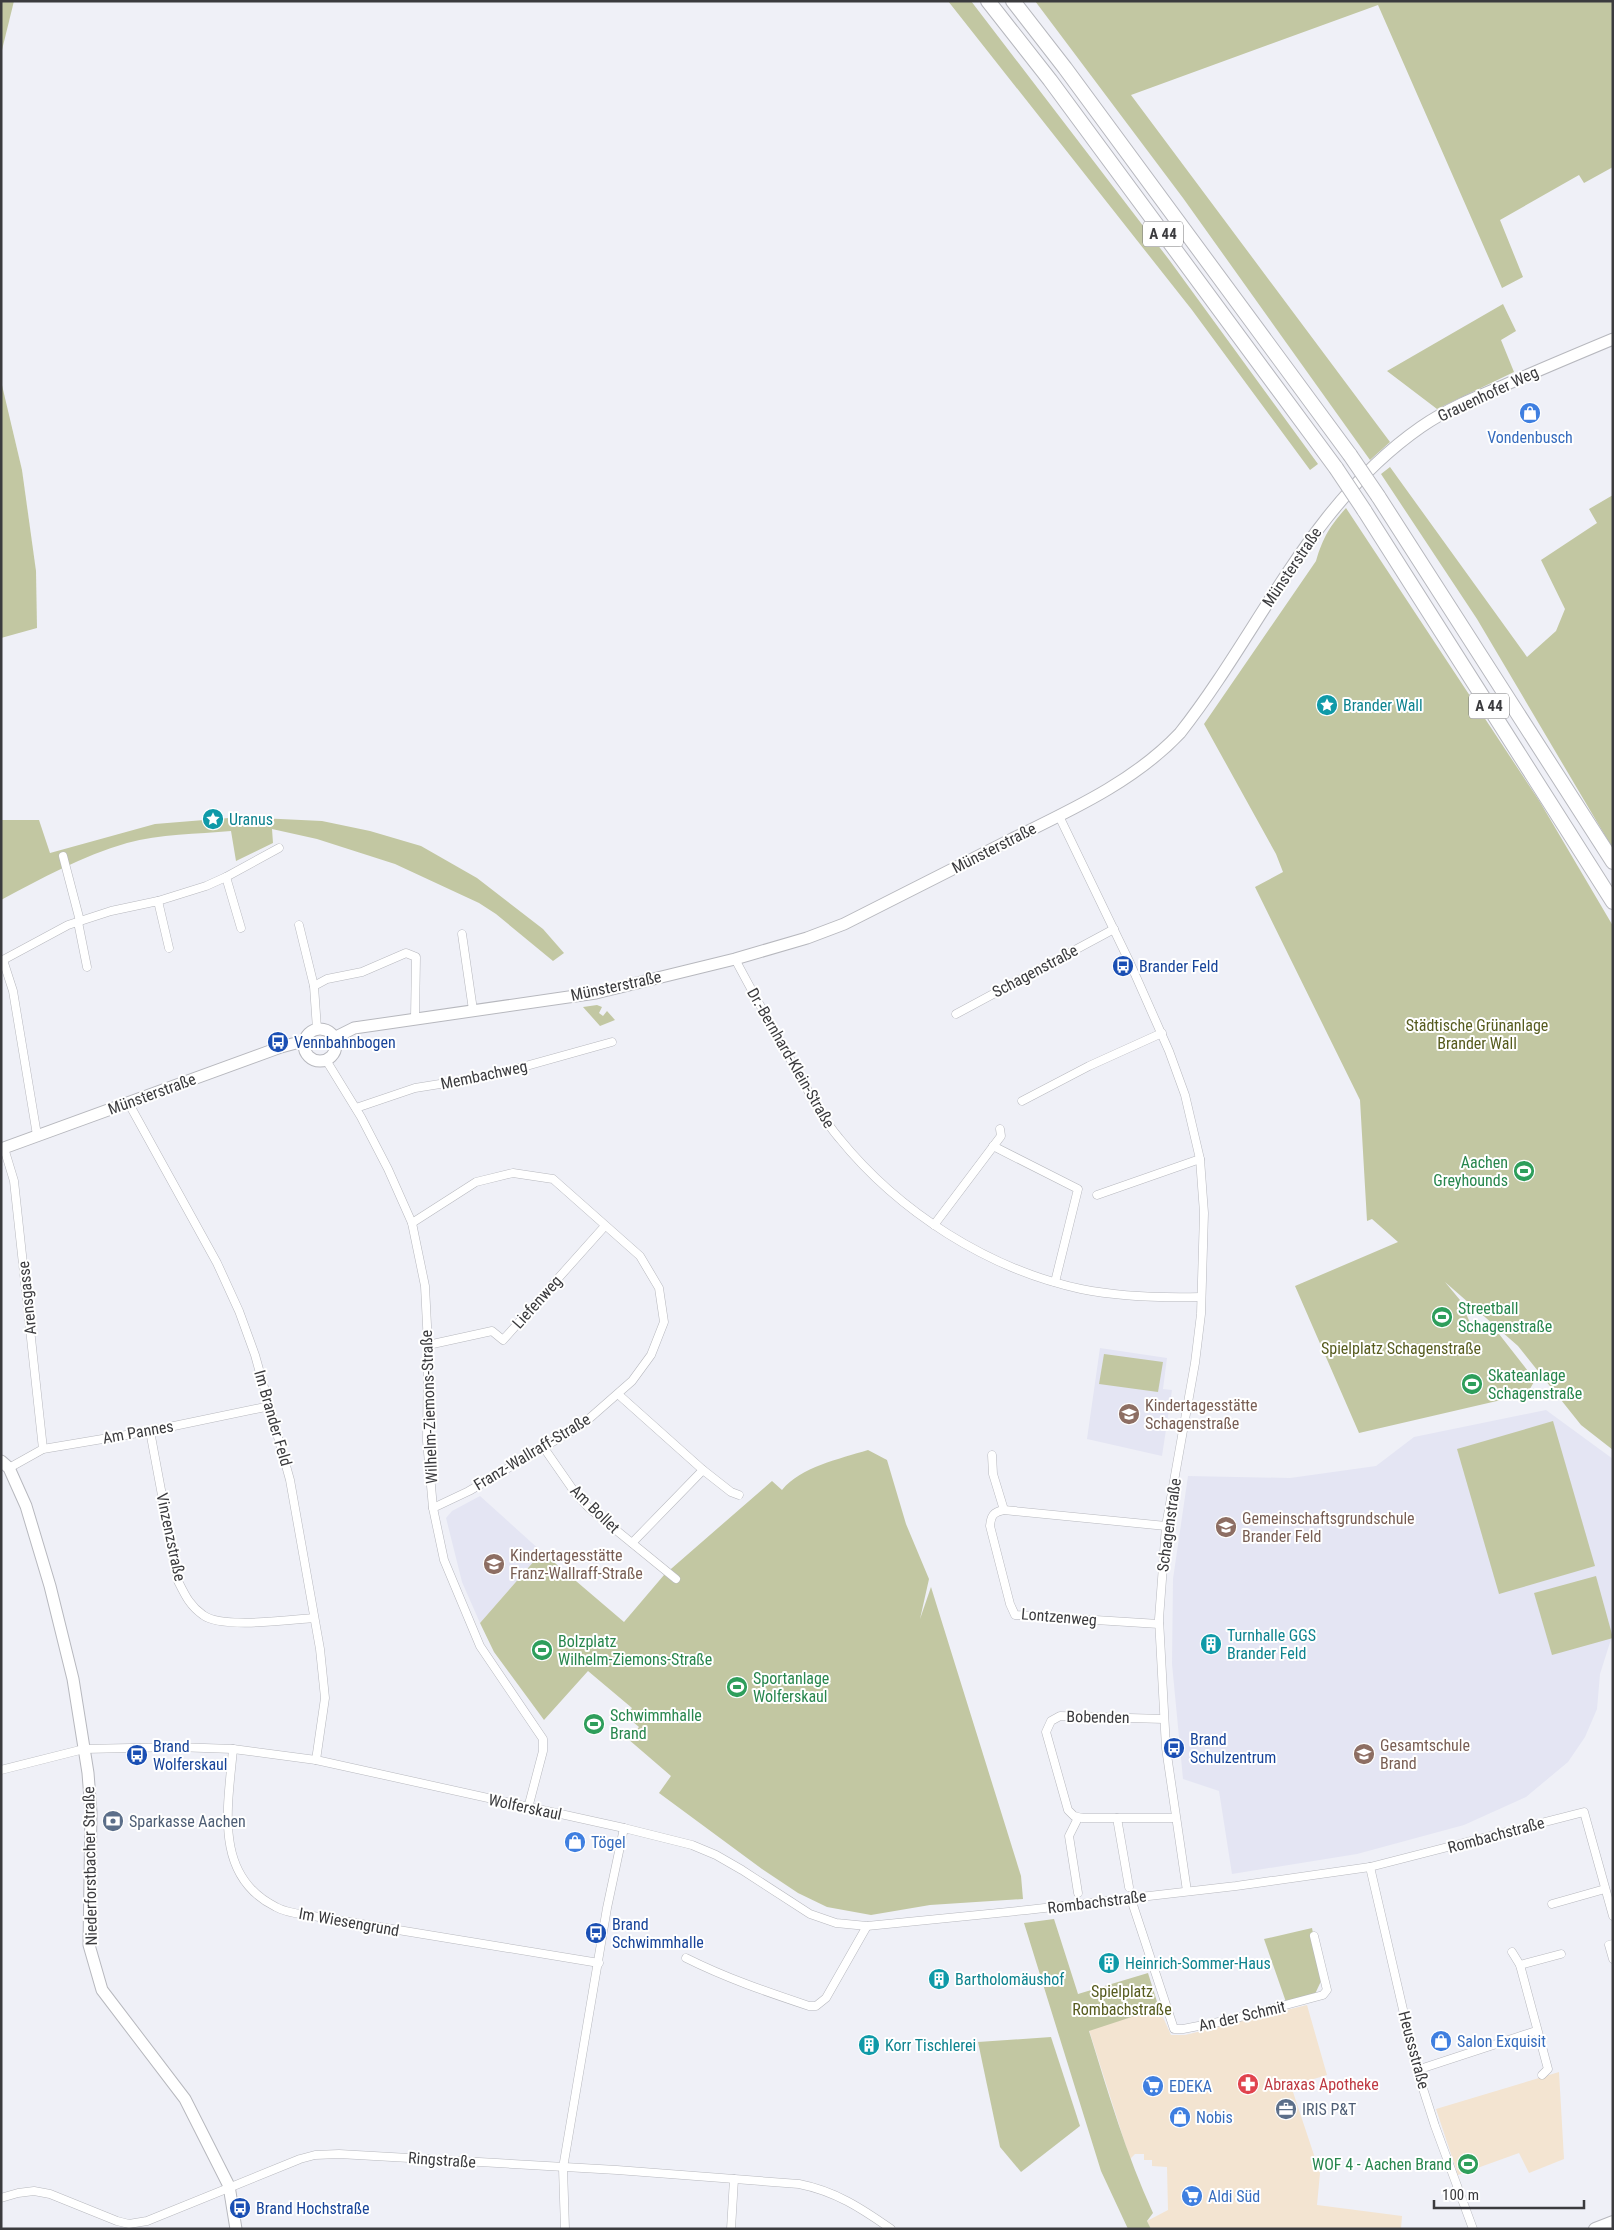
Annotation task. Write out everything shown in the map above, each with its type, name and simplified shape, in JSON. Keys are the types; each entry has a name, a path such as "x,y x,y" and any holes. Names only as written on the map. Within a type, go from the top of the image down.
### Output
{"highway":[{"name":"A 44","path":"988,1 1050,80 1336,468 1613,902"},
{"name":"A 44","path":"1013,1 1065,68 1350,455 1613,862"}],"main road":[{"path":"1595,2229 1613,2222"}],"street":[{"name":"Grauenhofer Weg","path":"1372,466 1420,427 1461,404 1613,339"},
{"name":"Münsterstraße","path":"334,1038 354,1028 596,993 735,959 807,938 844,924 1058,816 1115,784 1164,750 1180,733 1307,543 1340,499 1372,466"},
{"name":"Schagenstraße","path":"1058,816 1114,929 1162,1033 1185,1095 1200,1159 1204,1213 1202,1314 1166,1526 1159,1624 1164,1719 1175,1818 1187,1891"},
{"path":"37,1135 12,985 2,961 79,921 119,908 158,900 206,886 279,848"},
{"path":"63,856 79,921 87,966"},
{"path":"226,877 241,928"},
{"path":"158,900 169,948"},
{"path":"299,925 314,986 317,1029"},
{"name":"Schagenstraße","path":"956,1014 1114,929"},
{"path":"462,934 473,1010"},
{"path":"314,986 326,979 362,972 406,953 410,954 416,957 417,960 415,1018"},
{"name":"Dr.-Bernhard-Klein-Straße","path":"735,959 814,1102 839,1139 880,1182 934,1225 989,1257 1055,1282 1106,1293 1144,1297 1201,1298"},
{"path":"317,1029 327,1031 334,1038 336,1045 334,1052 326,1060 319,1061 311,1058 305,1052 303,1044 306,1036 317,1029"},
{"path":"1022,1101 1089,1066 1162,1033"},
{"name":"Membachweg","path":"356,1108 415,1088 490,1076 612,1042"},
{"name":"Münsterstraße","path":"3,1148 281,1047 296,1043 303,1044"},
{"name":"Wilhelm-Ziemons-Straße","path":"326,1060 356,1108 388,1170 412,1223 425,1286 428,1345 427,1441 433,1508 444,1560 480,1646 544,1738 543,1752 528,1808"},
{"name":"Im Brander Feld","path":"128,1102 217,1262 252,1348 270,1406 290,1480 320,1649 325,1698 316,1760"},
{"path":"934,1225 1001,1136 1000,1129"},
{"path":"993,1146 1078,1189 1055,1282"},
{"name":"Arensgasse","path":"3,1148 14,1181 43,1449"},
{"path":"1097,1195 1200,1159"},
{"name":"Franz-Wallraff-Straße","path":"412,1223 476,1182 513,1173 552,1179 604,1227 640,1256 659,1288 664,1322 651,1355 619,1395 583,1424 468,1491 433,1508"},
{"name":"Liefenweg","path":"428,1345 492,1331 503,1340 604,1227"},
{"path":"619,1395 703,1470 732,1492 739,1495"},
{"name":"Am Pannes","path":"5,1465 43,1449 270,1406"},
{"name":"Vinzenzstraße","path":"150,1430 178,1581 190,1604 204,1617 233,1622 313,1618"},
{"name":"Am Bollet","path":"544,1448 576,1494 599,1517 676,1579"},
{"path":"992,1455 994,1474 1004,1510 1166,1526"},
{"name":"Niederforstbacher Straße","path":"5,1465 26,1506 50,1586 73,1679 84,1749 91,1812 89,1945 102,1990 185,2100 229,2186 236,2229"},
{"name":"Am Bollet","path":"632,1543 703,1470"},
{"name":"Lontzenweg","path":"1004,1510 996,1512 991,1517 990,1526 1010,1604 1015,1615 1159,1624"},
{"name":"Bobenden","path":"1078,1818 1068,1810 1047,1738 1047,1727 1051,1721 1060,1716 1164,1719"},
{"name":"Wolferskaul","path":"1,1770 84,1749 176,1747 232,1749 316,1760 624,1828"},
{"name":"Im Wiesengrund","path":"232,1749 227,1816 231,1851 240,1878 256,1896 278,1908 330,1919 599,1963"},
{"name":"Rombachstraße","path":"624,1828 692,1845 716,1855 810,1914 836,1923 867,1926 1131,1899 1370,1867 1584,1812 1605,1889"},
{"path":"1078,1893 1069,1836 1078,1818 1175,1818"},
{"path":"1117,1818 1129,1887"},
{"path":"565,2229 563,2168 607,1908 624,1828"},
{"name":"Heussstraße","path":"1370,1867 1417,2070 1435,2126 1473,2229"},
{"path":"1552,1904 1605,1889 1613,1916"},
{"name":"An der Schmit","path":"1131,1899 1174,2029 1229,2020 1323,1995 1327,1990 1314,1936"},
{"path":"686,1958 748,1986 809,2006 816,2006 826,1998 867,1926"},
{"path":"1613,1944 1609,1945 1613,1959"},
{"path":"1512,1952 1520,1965 1536,2031 1548,2069 1542,2075"},
{"path":"1520,1965 1561,1954"},
{"path":"1417,2070 1536,2031"},
{"name":"Ringstraße","path":"1,2198 18,2192 34,2191 50,2194 129,2224 147,2221 229,2186 300,2159 325,2154 734,2179 820,2188 848,2200 891,2229"},
{"path":"731,2229 734,2179"}],"shaded area":[{"name":"Kindertagesstätte Schagenstraße","path":"1100,1348 1167,1358 1163,1389 1172,1390 1162,1456 1087,1439"},
{"path":"1546,1410 1613,1459 1613,1633 1600,1674 1597,1709 1585,1737 1568,1762 1526,1797 1464,1825 1357,1854 1232,1874 1219,1791 1183,1779 1172,1664 1173,1579 1188,1476 1290,1478 1376,1466 1414,1437"},
{"name":"Kindertagesstätte Franz-Wallraff-Straße","path":"480,1496 542,1552 480,1623 462,1582 446,1518 452,1511"},
{"path":"1307,2005 1327,2075 1291,2086 1320,2173 1317,2205 1402,2216 1401,2229 1151,2229 1147,2221 1168,2210 1167,2167 1152,2166 1152,2160 1144,2160 1144,2154 1135,2154 1130,2159 1089,2030 1159,2008 1171,2035 1185,2035"},
{"path":"1559,2072 1564,2159 1529,2173 1519,2153 1458,2175 1436,2109"}],"green space":[{"path":"1,1 14,1 1,54"},
{"path":"948,1 971,1 1170,261 1318,464 1310,470 1192,310"},
{"path":"1035,1 1613,1 1613,167 1584,183 1579,175 1500,220 1523,277 1502,288 1378,5 1131,95 1390,442 1370,460 1183,198"},
{"path":"1503,304 1516,331 1501,340 1514,372 1437,409 1387,371"},
{"path":"1,381 22,470 36,571 37,628 1,638"},
{"path":"1390,467 1527,657 1556,631 1565,609 1541,560 1597,523 1589,509 1613,495 1613,849 1477,619 1381,474"},
{"name":"Städtische Grünanlage Brander Wall","path":"1346,508 1540,802 1613,926 1613,1450 1581,1425 1518,1346 1445,1282 1460,1300 1475,1334 1499,1334 1535,1380 1527,1394 1359,1433 1295,1286 1398,1242 1372,1219 1367,1221 1360,1100 1255,887 1283,872 1276,854 1204,724 1316,561 1328,532"},
{"path":"241,817 322,821 370,831 421,846 477,878 543,929 564,953 553,961 496,914 479,903 395,864 317,839 272,829 273,843 236,861 231,831 165,836 127,843 78,861 1,900 1,820 39,820 50,853 155,824"},
{"path":"597,1005 602,1007 599,1013 603,1016 607,1011 615,1020 600,1026 583,1007"},
{"path":"1104,1354 1163,1362 1158,1392 1099,1384"},
{"path":"1553,1421 1595,1566 1499,1594 1457,1449"},
{"name":"Sportanlage Wolferskaul","path":"868,1450 887,1460 906,1524 929,1579 920,1619 931,1587 1021,1876 1023,1899 930,1905 871,1915 827,1907 798,1893 762,1869 659,1793 671,1776 628,1739 639,1727 626,1716 632,1708 588,1671 544,1720 494,1652 480,1623 542,1552 624,1622 664,1575 772,1481 782,1490 799,1475 821,1465"},
{"path":"1596,1576 1613,1638 1552,1655 1534,1593"},
{"name":"Spielplatz Rombachstraße","path":"1054,1919 1078,1994 1148,1973 1159,2008 1089,2031 1126,2146 1153,2213 1147,2221 1151,2229 1128,2229 1101,2171 1024,1923"},
{"path":"1312,1928 1322,1979 1315,1994 1286,2002 1264,1939"},
{"path":"1051,2037 1080,2126 1021,2172 1000,2147 978,2042"}],"place":[{"name":"Vondenbusch","path":"1530,413"},
{"name":"Brander Wall","path":"1327,705"},
{"name":"Uranus","path":"213,819"},
{"name":"Brander Feld","path":"1123,966"},
{"name":"Vennbahnbogen","path":"278,1042"},
{"name":"Aachen Greyhounds","path":"1524,1171"},
{"name":"Streetball Schagenstraße","path":"1442,1317"},
{"name":"Skateanlage Schagenstraße","path":"1472,1384"},
{"name":"Kindertagesstätte Schagenstraße","path":"1129,1414"},
{"name":"Gemeinschaftsgrundschule Brander Feld","path":"1226,1527"},
{"name":"Kindertagesstätte Franz-Wallraff-Straße","path":"494,1564"},
{"name":"Turnhalle GGS Brander Feld","path":"1211,1644"},
{"name":"Bolzplatz Wilhelm-Ziemons-Straße","path":"542,1650"},
{"name":"Sportanlage Wolferskaul","path":"737,1687"},
{"name":"Schwimmhalle Brand","path":"594,1724"},
{"name":"Brand Schulzentrum","path":"1174,1748"},
{"name":"Gesamtschule Brand","path":"1364,1754"},
{"name":"Brand Wolferskaul","path":"137,1755"},
{"name":"Sparkasse Aachen","path":"113,1821"},
{"name":"Tögel","path":"575,1842"},
{"name":"Brand Schwimmhalle","path":"596,1933"},
{"name":"Heinrich-Sommer-Haus","path":"1109,1963"},
{"name":"Bartholomäushof","path":"939,1979"},
{"name":"Salon Exquisit","path":"1441,2041"},
{"name":"Korr Tischlerei","path":"869,2045"},
{"name":"Abraxas Apotheke","path":"1248,2084"},
{"name":"EDEKA","path":"1153,2086"},
{"name":"IRIS P&T","path":"1286,2109"},
{"name":"Nobis","path":"1180,2117"},
{"name":"WOF 4 - Aachen Brand","path":"1468,2164"},
{"name":"Aldi Süd","path":"1192,2196"},
{"name":"Brand Hochstraße","path":"240,2208"}],"park label":[{"name":"Spielplatz Schagenstraße","path":"1401,1348"}]}
